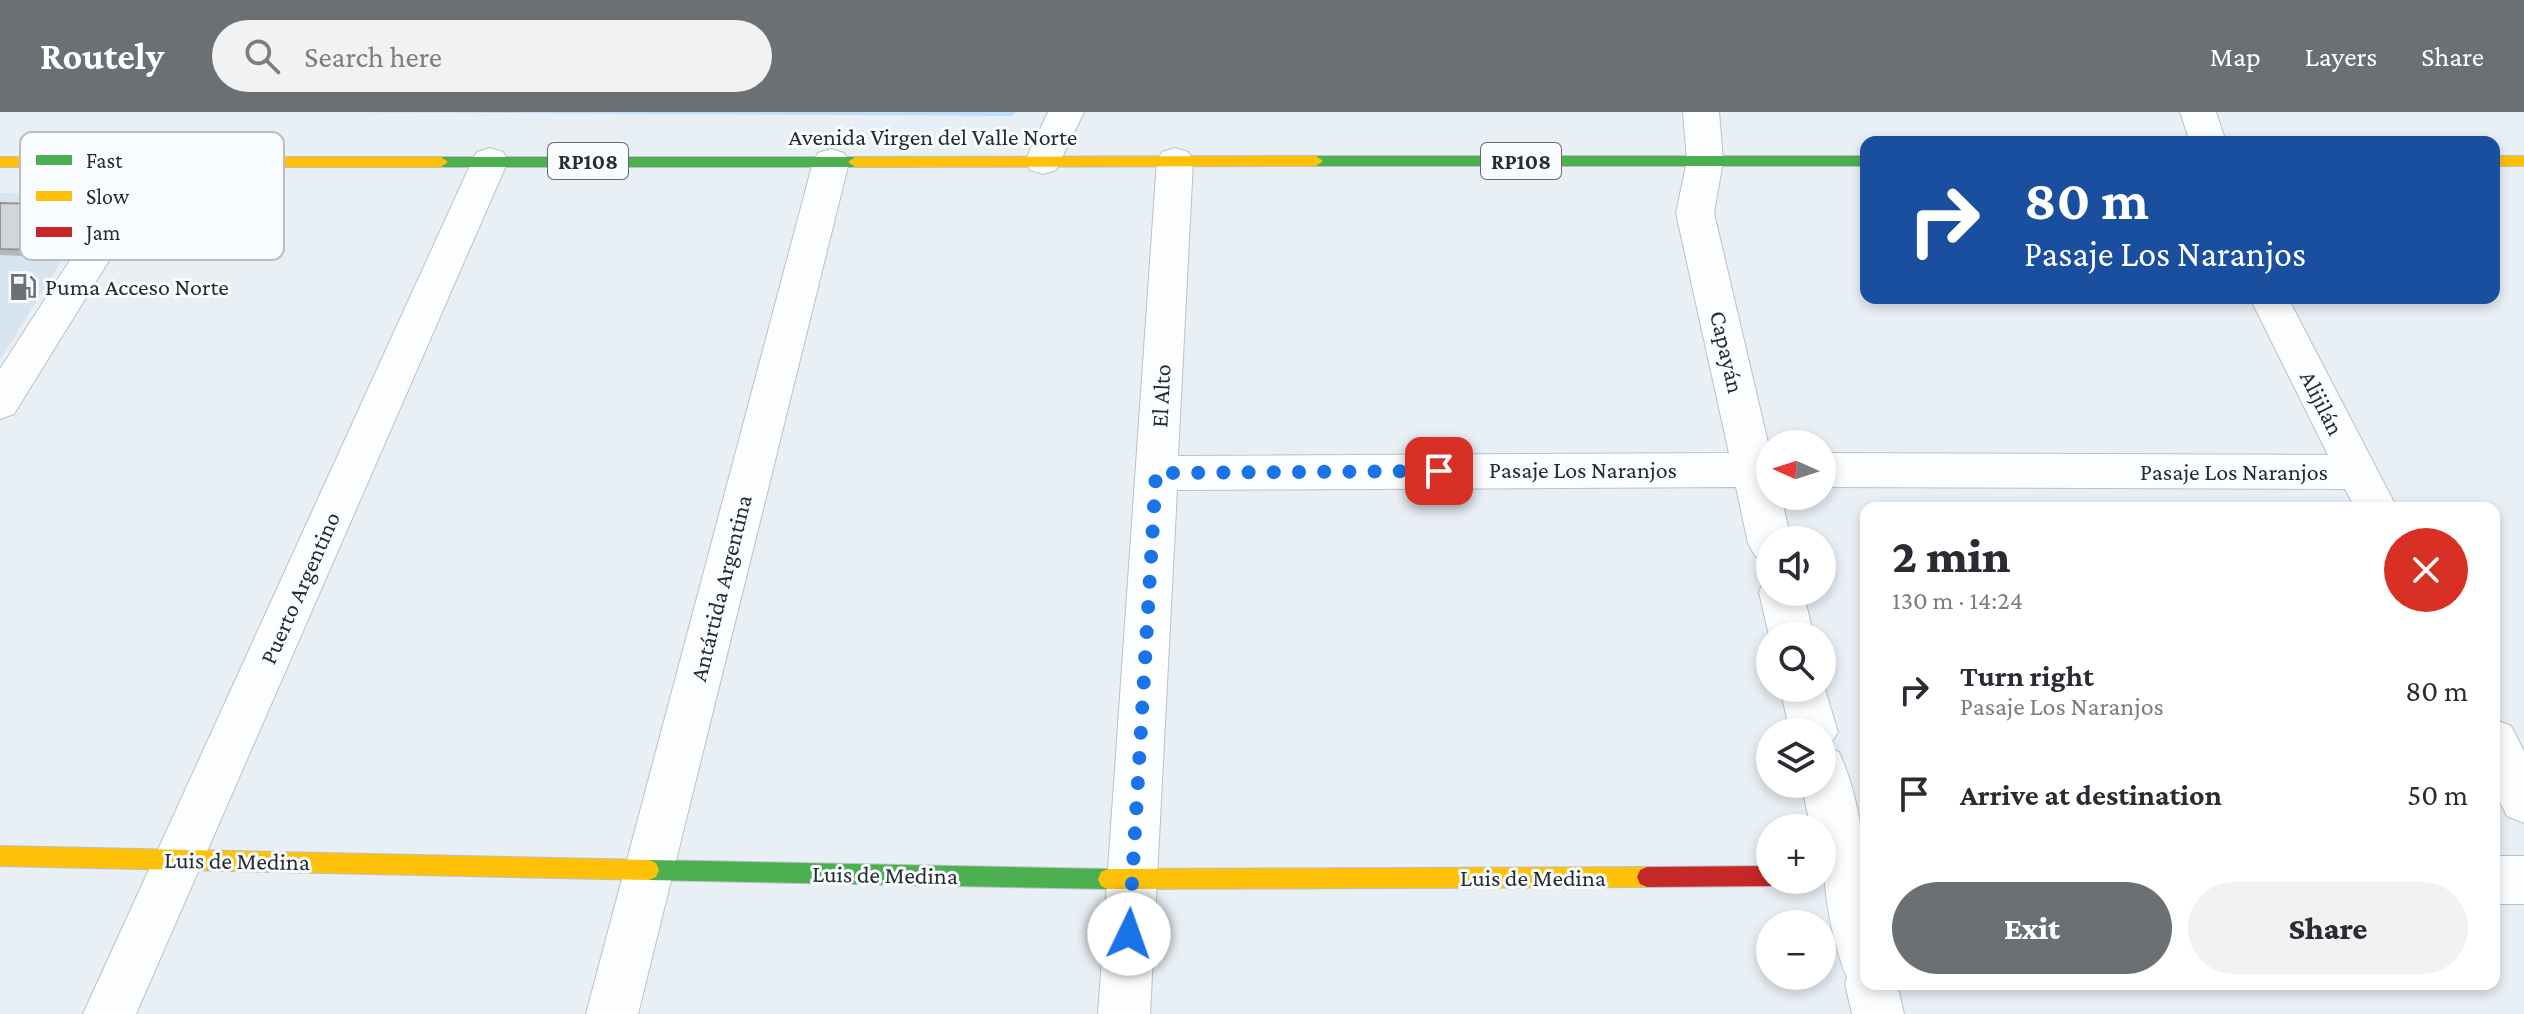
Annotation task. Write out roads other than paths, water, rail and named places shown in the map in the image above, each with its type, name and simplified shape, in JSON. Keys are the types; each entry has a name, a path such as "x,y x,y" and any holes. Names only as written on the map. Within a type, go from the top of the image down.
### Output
{"main road":[{"name":"Avenida Virgen del Valle Norte","path":"284,162 1860,161"},
{"path":"2500,161 2524,161"},
{"name":"Luis de Medina","path":"0,856 1132,880 1756,876"}],"street":[{"path":"1043,161 1066,112"},
{"name":"Capayán","path":"1701,112 1705,161 1695,213 1756,447"},
{"path":"2198,112 2206,136"},
{"name":"Puerto Argentino","path":"109,1014 490,161"},
{"name":"El Alto","path":"1124,1014 1175,161"},
{"name":"Antártida Argentina","path":"612,1014 831,162"},
{"path":"0,403 90,260"},
{"name":"Alijilán","path":"2272,304 2366,490"},
{"name":"Pasaje Los Naranjos","path":"1156,473 1756,470"},
{"name":"Pasaje Los Naranjos","path":"1836,471 2366,490"},
{"path":"2500,753 2524,800"},
{"path":"1828,798 1860,937"},
{"path":"2500,880 2524,880"},
{"path":"1872,990 1878,1014"}],"place":[{"name":"Puma Acceso Norte","path":"23,287"}]}
